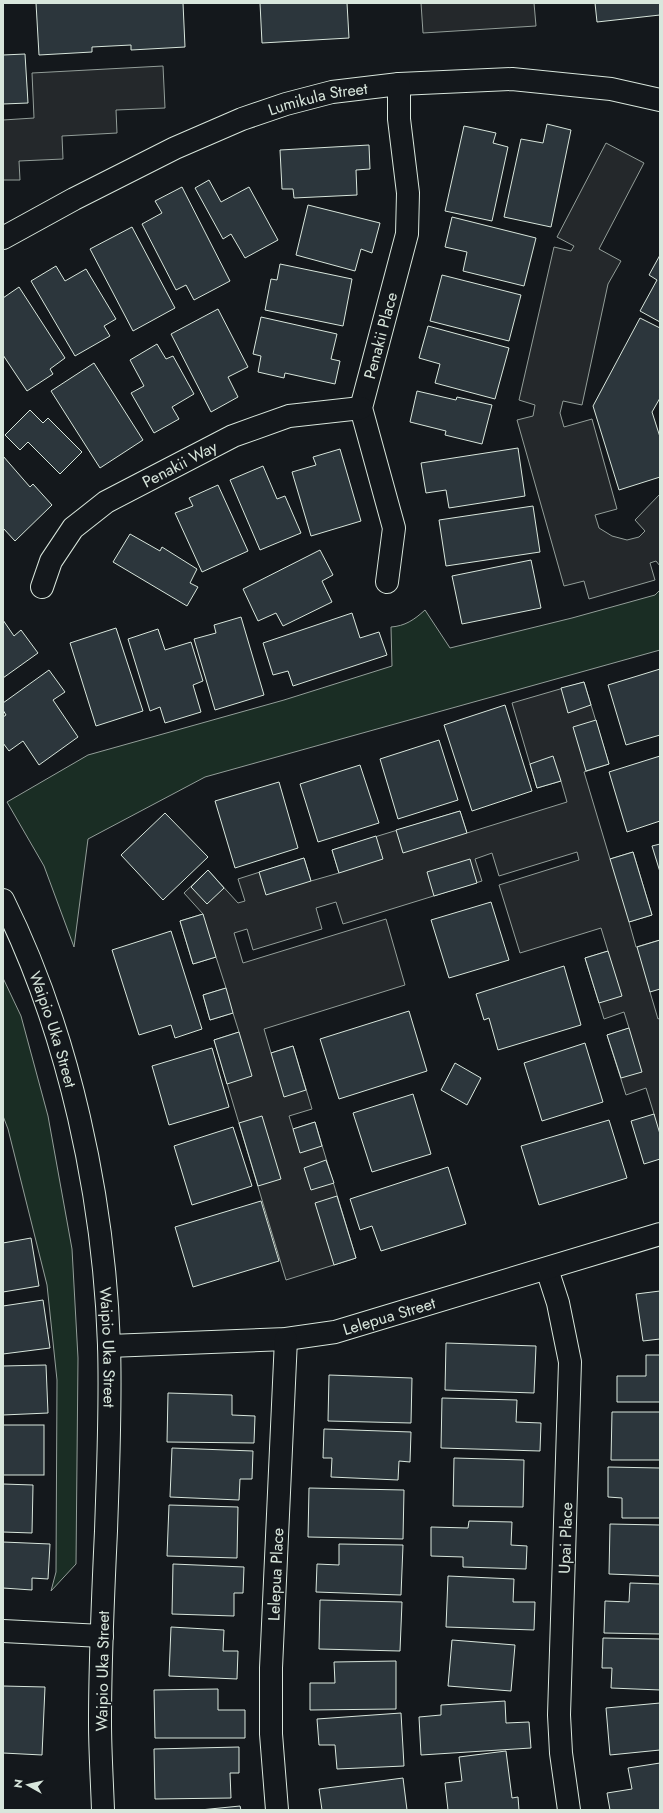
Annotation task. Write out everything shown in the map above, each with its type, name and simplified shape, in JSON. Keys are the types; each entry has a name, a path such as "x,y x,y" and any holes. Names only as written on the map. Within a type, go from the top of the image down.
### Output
{"street":[{"name":"Lumikula Street","path":"3,238 74,199 175,148 242,119 286,104 332,92 399,84 512,79 611,89 660,100"},
{"name":"Penakii Place","path":"386,582 394,528 361,408 406,234 408,193 399,119 399,84"},
{"name":"Penakii Way","path":"42,587 51,561 73,528 106,502 234,436 289,416 361,408"},
{"name":"Waipio Uka Street","path":"3,900 16,927 43,997 61,1050 76,1106 96,1212 105,1282 109,1346 110,1403 100,1721 103,1810"},
{"name":"Lelepua Street","path":"109,1346 286,1339 336,1332 660,1234"},
{"name":"Upai Place","path":"547,1269 558,1303 570,1362 560,1715 560,1753 569,1810"},
{"name":"Lelepua Place","path":"277,1810 271,1734 271,1668 286,1339"},
{"path":"3,1631 102,1636"}],"green space":[{"path":"660,590 660,650 205,777 88,839 74,947 44,866 7,802 88,755 284,700 392,666 391,627 409,622 425,610 450,648 572,618 655,595"},
{"path":"3,978 21,1016 48,1116 72,1249 78,1358 76,1564 51,1591 56,1572 57,1380 47,1285 8,1129 3,1116"}],"shaded area":[{"path":"421,3 534,3 536,26 423,33"},
{"path":"163,66 165,108 116,110 117,133 62,136 63,159 19,161 20,180 3,180 3,120 34,118 32,73"},
{"path":"606,143 644,163 599,249 621,261 608,284 582,405 563,401 560,413 564,427 592,419 617,509 595,515 599,528 612,536 627,540 639,537 645,531 635,520 660,494 660,566 656,561 650,563 655,580 589,599 584,581 564,586 517,420 533,416 535,405 519,400 554,247 571,251 574,246 557,237"},
{"path":"584,682 609,764 584,772 610,859 633,852 652,915 629,922 636,947 660,940 650,992 658,1019 660,1018 660,1159 654,1114 646,1088 626,1095 607,1035 629,1028 624,1012 604,1019 585,958 608,951 601,928 520,953 499,885 579,860 577,852 499,876 492,853 475,859 482,881 343,924 336,902 316,908 322,929 253,950 247,929 234,933 243,963 386,919 405,985 264,1029 271,1053 293,1046 312,1109 289,1116 293,1129 315,1122 356,1258 286,1280 214,1040 239,1032 233,1013 210,1020 203,995 226,988 216,957 193,964 180,921 203,914 184,893 208,870 238,903 245,901 238,879 304,858 311,881 339,873 332,850 460,811 467,833 567,802 561,781 537,788 512,703"}],"building":[{"path":"36,3 183,3 185,47 131,50 131,45 92,47 92,52 39,55"},
{"path":"260,3 347,3 349,38 262,43"},
{"path":"595,3 660,3 660,15 597,22"},
{"path":"25,54 28,103 3,104 3,55"},
{"path":"547,124 571,130 551,227 504,217 521,139 543,143"},
{"path":"464,126 496,133 493,143 508,147 492,221 445,211"},
{"path":"369,145 370,169 356,170 357,195 294,198 293,189 282,189 280,150"},
{"path":"209,180 221,202 249,187 278,240 245,258 231,234 223,239 195,188"},
{"path":"182,187 230,281 194,300 186,285 176,290 142,224 162,213 155,201"},
{"path":"308,205 380,223 372,253 361,249 355,271 296,255"},
{"path":"452,217 536,238 524,286 463,271 467,252 445,247"},
{"path":"132,227 175,308 133,331 90,249"},
{"path":"660,255 660,322 640,311 657,280 649,275"},
{"path":"280,264 352,279 343,326 265,310 271,279 277,280"},
{"path":"56,266 65,281 86,269 116,319 104,326 110,336 75,356 31,281"},
{"path":"442,275 521,295 509,341 430,321"},
{"path":"19,287 65,358 50,369 53,374 27,391 3,355 3,298"},
{"path":"218,309 248,367 228,377 238,397 211,412 171,334"},
{"path":"261,317 337,334 331,359 340,361 335,384 285,373 284,378 258,372 261,356 253,354"},
{"path":"640,318 660,328 660,398 652,412 660,437 660,477 619,490 593,406"},
{"path":"428,326 509,348 495,399 435,383 440,364 419,358"},
{"path":"157,344 166,359 173,356 194,394 172,407 179,419 154,433 131,393 144,386 130,360"},
{"path":"94,363 143,440 100,468 51,391"},
{"path":"417,391 456,400 457,397 492,405 482,444 445,435 446,431 410,422"},
{"path":"30,410 43,423 48,418 82,452 60,474 28,442 20,450 5,435"},
{"path":"518,448 525,496 449,508 446,490 426,493 421,463"},
{"path":"340,449 361,521 311,536 292,472 316,465 313,457"},
{"path":"3,456 30,487 33,484 52,505 15,541 3,528"},
{"path":"263,466 277,499 285,496 301,533 260,550 230,480"},
{"path":"218,485 248,551 202,572 175,513 193,506 189,498"},
{"path":"533,506 540,552 446,566 439,520"},
{"path":"130,534 160,551 162,547 197,569 190,583 198,587 187,606 113,562"},
{"path":"320,550 333,575 322,581 332,602 283,626 276,613 258,621 243,589"},
{"path":"531,560 541,608 462,624 452,576"},
{"path":"352,613 360,638 379,632 387,655 293,686 288,671 273,675 263,643"},
{"path":"241,617 264,695 215,710 194,639 216,633 214,625"},
{"path":"3,620 14,636 21,630 38,653 3,678"},
{"path":"116,628 143,711 96,726 70,643"},
{"path":"158,629 165,650 191,642 203,681 193,685 201,712 165,723 160,707 150,711 128,639"},
{"path":"660,669 660,735 626,745 608,685"},
{"path":"49,670 65,692 53,700 78,737 39,765 23,741 9,751 3,743 3,717 6,715 3,710 3,703"},
{"path":"584,682 591,705 568,713 561,688"},
{"path":"505,705 532,791 472,811 444,725"},
{"path":"596,720 609,764 586,771 573,727"},
{"path":"439,740 458,800 398,819 380,759"},
{"path":"553,756 561,781 537,788 530,764"},
{"path":"660,756 660,821 627,832 609,772"},
{"path":"360,765 379,823 318,842 300,784"},
{"path":"279,782 298,848 235,868 215,801"},
{"path":"460,811 467,833 403,853 396,830"},
{"path":"165,813 208,857 163,900 121,855"},
{"path":"376,836 383,859 339,873 332,850"},
{"path":"660,844 660,872 652,846"},
{"path":"633,852 652,915 629,922 610,859"},
{"path":"304,858 311,881 266,895 259,872"},
{"path":"470,859 477,883 434,896 427,872"},
{"path":"208,870 224,888 207,904 191,887"},
{"path":"491,902 509,960 449,978 431,920"},
{"path":"203,914 216,957 193,964 180,921"},
{"path":"171,931 202,1029 175,1038 171,1025 139,1035 112,950"},
{"path":"660,940 660,989 650,992 637,947"},
{"path":"608,951 622,996 599,1003 585,958"},
{"path":"564,966 581,1025 498,1050 489,1018 484,1020 476,994"},
{"path":"226,988 233,1013 210,1020 203,995"},
{"path":"409,1011 427,1071 339,1099 320,1039"},
{"path":"629,1028 642,1072 621,1078 607,1035"},
{"path":"239,1032 252,1076 227,1084 214,1040"},
{"path":"585,1043 603,1102 542,1121 524,1063"},
{"path":"293,1046 306,1090 284,1097 271,1053"},
{"path":"212,1048 229,1107 169,1125 152,1066"},
{"path":"455,1063 481,1078 467,1105 441,1090"},
{"path":"413,1094 431,1154 372,1172 353,1113"},
{"path":"654,1114 660,1134 660,1159 644,1164 631,1121"},
{"path":"262,1116 281,1179 258,1186 239,1123"},
{"path":"609,1120 627,1178 539,1205 521,1146"},
{"path":"315,1122 322,1146 300,1153 293,1129"},
{"path":"233,1127 252,1186 192,1205 174,1146"},
{"path":"326,1160 334,1183 311,1190 304,1168"},
{"path":"448,1167 466,1224 381,1251 372,1226 360,1230 350,1199"},
{"path":"337,1196 356,1258 334,1265 315,1203"},
{"path":"261,1201 279,1261 193,1287 175,1227"},
{"path":"31,1238 39,1286 3,1292 3,1243"},
{"path":"660,1291 660,1339 643,1341 636,1294"},
{"path":"43,1300 50,1348 3,1354 3,1306"},
{"path":"446,1343 536,1346 534,1393 445,1390"},
{"path":"646,1355 660,1355 660,1402 617,1402 617,1376 646,1376"},
{"path":"46,1365 48,1413 3,1415 3,1366"},
{"path":"329,1375 412,1378 411,1423 328,1421"},
{"path":"168,1393 232,1395 232,1415 255,1416 254,1443 167,1442"},
{"path":"442,1398 517,1400 516,1422 541,1423 540,1451 441,1448"},
{"path":"612,1412 660,1412 660,1460 611,1460"},
{"path":"3,1425 44,1425 44,1475 3,1475"},
{"path":"324,1429 411,1432 410,1462 399,1461 398,1480 331,1477 332,1458 323,1458"},
{"path":"172,1448 253,1451 252,1479 240,1479 239,1500 170,1497"},
{"path":"454,1458 524,1460 523,1507 453,1506"},
{"path":"608,1467 660,1468 660,1518 622,1518 622,1498 608,1497"},
{"path":"3,1484 33,1485 32,1533 3,1532"},
{"path":"309,1488 404,1490 403,1539 308,1537"},
{"path":"169,1505 238,1507 237,1558 167,1556"},
{"path":"469,1521 512,1522 511,1545 527,1546 526,1569 463,1567 463,1557 431,1556 431,1527 468,1528"},
{"path":"610,1524 660,1525 660,1576 609,1574"},
{"path":"3,1542 50,1544 48,1579 32,1578 32,1590 3,1588"},
{"path":"339,1544 403,1545 401,1595 316,1592 317,1564 339,1565"},
{"path":"173,1564 244,1567 243,1593 234,1593 234,1616 172,1614"},
{"path":"448,1576 514,1579 513,1602 535,1602 534,1630 446,1627"},
{"path":"630,1583 660,1584 660,1634 604,1633 605,1601 629,1602"},
{"path":"320,1600 402,1602 400,1651 319,1649"},
{"path":"171,1627 224,1630 223,1651 238,1651 237,1679 169,1676"},
{"path":"603,1638 660,1639 660,1690 611,1688 612,1668 602,1668"},
{"path":"452,1640 515,1645 511,1691 448,1686"},
{"path":"396,1661 396,1709 310,1710 310,1683 335,1683 334,1662"},
{"path":"3,1686 45,1687 42,1755 3,1753"},
{"path":"218,1689 218,1710 245,1710 245,1738 155,1738 154,1690"},
{"path":"505,1701 506,1723 529,1722 531,1748 421,1755 419,1717 441,1715 441,1705"},
{"path":"660,1703 660,1750 610,1755 606,1708"},
{"path":"401,1713 404,1766 337,1769 335,1745 319,1745 317,1719"},
{"path":"239,1747 239,1773 230,1773 231,1798 155,1799 154,1749"},
{"path":"506,1751 512,1798 518,1797 519,1810 448,1810 445,1783 462,1781 459,1757"},
{"path":"660,1763 660,1810 610,1810 607,1793 632,1789 628,1768"},
{"path":"403,1778 407,1810 322,1810 319,1789"},
{"path":"240,1806 241,1810 200,1810"}]}
